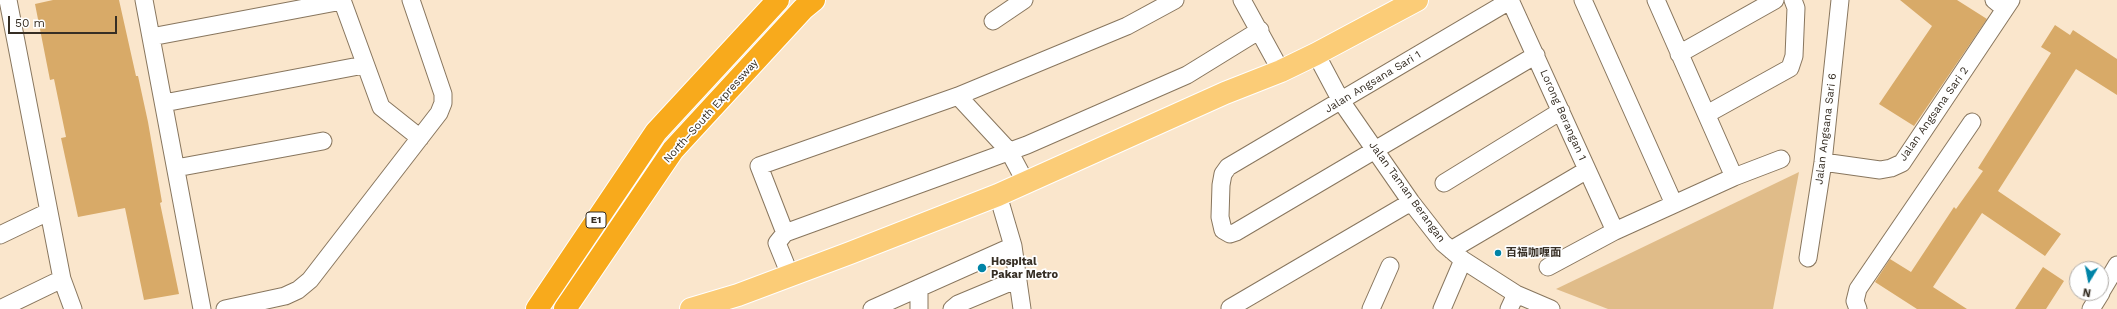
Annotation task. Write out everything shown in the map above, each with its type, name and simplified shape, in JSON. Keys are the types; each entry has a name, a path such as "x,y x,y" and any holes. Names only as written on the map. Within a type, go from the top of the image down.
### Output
{"highway":[{"name":"E1","path":"537,309 656,132 778,0"},
{"name":"North–South Expressway","path":"565,309 673,150 803,9 814,0"}],"main road":[{"path":"692,309 738,295 998,195 1225,94 1281,71 1417,0"}],"street":[{"path":"8,0 48,212 62,278 73,309"},
{"path":"144,0 202,309"},
{"path":"225,309 285,296 298,290 310,280 435,120 443,103 443,94 411,0"},
{"path":"994,21 1024,0"},
{"path":"785,233 759,166 958,96 1127,26 1175,0"},
{"path":"1242,0 1260,30 1281,71"},
{"name":"Lorong Berangan 1","path":"1511,0 1615,231"},
{"name":"Jalan Angsana Sari 1","path":"1376,149 1230,234 1225,233 1223,230 1220,217 1221,185 1225,170 1511,0"},
{"path":"1583,0 1674,204"},
{"path":"1656,0 1734,177"},
{"path":"1679,54 1774,0"},
{"path":"1707,114 1790,68 1794,56 1796,8 1793,0"},
{"name":"Jalan Angsana Sari 6","path":"1808,258 1824,162 1840,0"},
{"path":"151,37 342,1 364,65 381,107 420,138"},
{"name":"Jalan Angsana Sari 2","path":"1824,162 1880,170 1891,168 1902,163 2004,3"},
{"path":"790,275 777,243 785,233 1009,151 1187,75 1260,30"},
{"name":"Jalan Taman Berangan","path":"1316,54 1341,101 1376,149 1411,202 1443,243 1513,301 1551,309"},
{"path":"1376,149 1536,55"},
{"path":"164,103 364,65"},
{"path":"958,96 1009,151 1026,183"},
{"path":"1444,183 1561,111"},
{"path":"1858,309 1856,301 1858,290 1972,122"},
{"path":"176,168 323,141"},
{"path":"1548,267 1615,231 1734,177 1781,159"},
{"path":"1442,309 1457,255 1587,170"},
{"path":"998,195 1013,246 1022,309"},
{"path":"1230,308 1411,202"},
{"path":"0,235 48,212"},
{"path":"872,309 1013,246"},
{"path":"2109,279 2117,265"},
{"path":"1371,309 1390,266"},
{"path":"0,309 62,278"},
{"path":"952,309 958,304 1018,279"},
{"path":"919,288 919,309"}],"shaded area":[{"path":"1799,172 1773,309 1608,309 1556,289"}],"building":[{"path":"53,0 119,0 148,122 162,202 160,203 179,294 144,300 125,208 78,217 61,138 66,137 54,79 50,80 35,4"},
{"path":"1900,0 1957,0 1987,19 1914,126 1879,104 1932,26"},
{"path":"2055,25 2070,35 2073,30 2117,59 2117,95 2076,69 1998,191 2061,234 2045,256 1982,213 1933,287 1967,309 1917,309 1875,282 1890,259 1911,272 1954,207 1956,209 1983,171 1978,168 2051,53 2041,47"},
{"path":"2043,267 2064,281 2046,309 2015,309"}],"place":[{"name":"百福咖喱面","path":"1498,253"},
{"name":"Hospital Pakar Metro","path":"982,268"}]}
